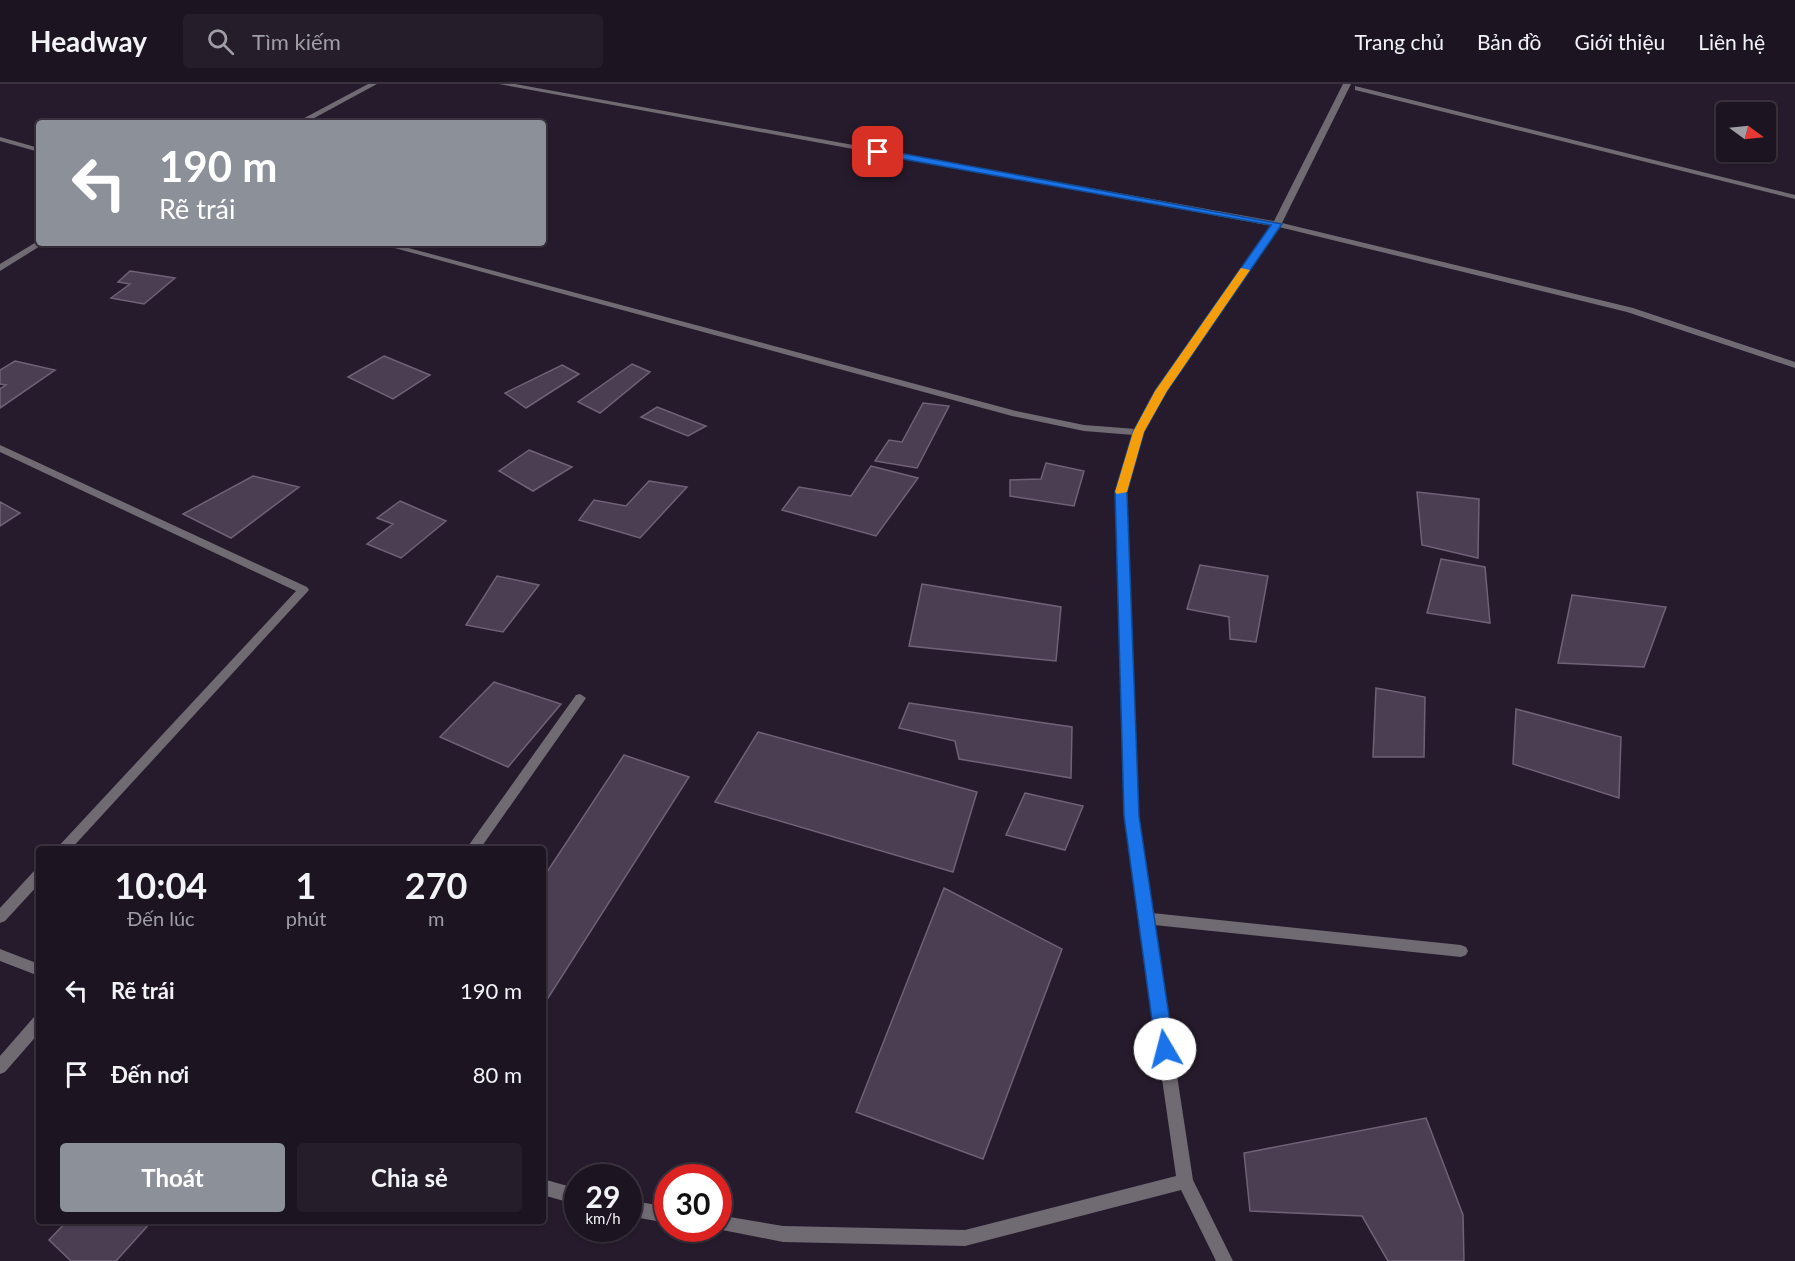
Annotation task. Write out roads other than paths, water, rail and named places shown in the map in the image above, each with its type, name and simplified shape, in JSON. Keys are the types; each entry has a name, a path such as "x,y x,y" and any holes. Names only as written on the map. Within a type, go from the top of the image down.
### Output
{"street":[{"path":"305,120 373,84"},
{"path":"503,84 1277,224 1630,310 1795,365"},
{"path":"1226,1261 1185,1180 1131,816 1121,492 1138,432 1161,391 1277,224 1352,86 1795,197"},
{"path":"0,139 36,149"},
{"path":"0,268 36,246"},
{"path":"391,246 1015,414 1084,428 1138,432"},
{"path":"0,448 303,590 66,846"},
{"path":"475,846 580,698"},
{"path":"0,917 36,878"},
{"path":"1146,918 1461,951"},
{"path":"0,955 36,969"},
{"path":"0,1066 36,1025"},
{"path":"732,1225 783,1234 965,1238 1185,1180"},
{"path":"546,1188 564,1193"}]}
